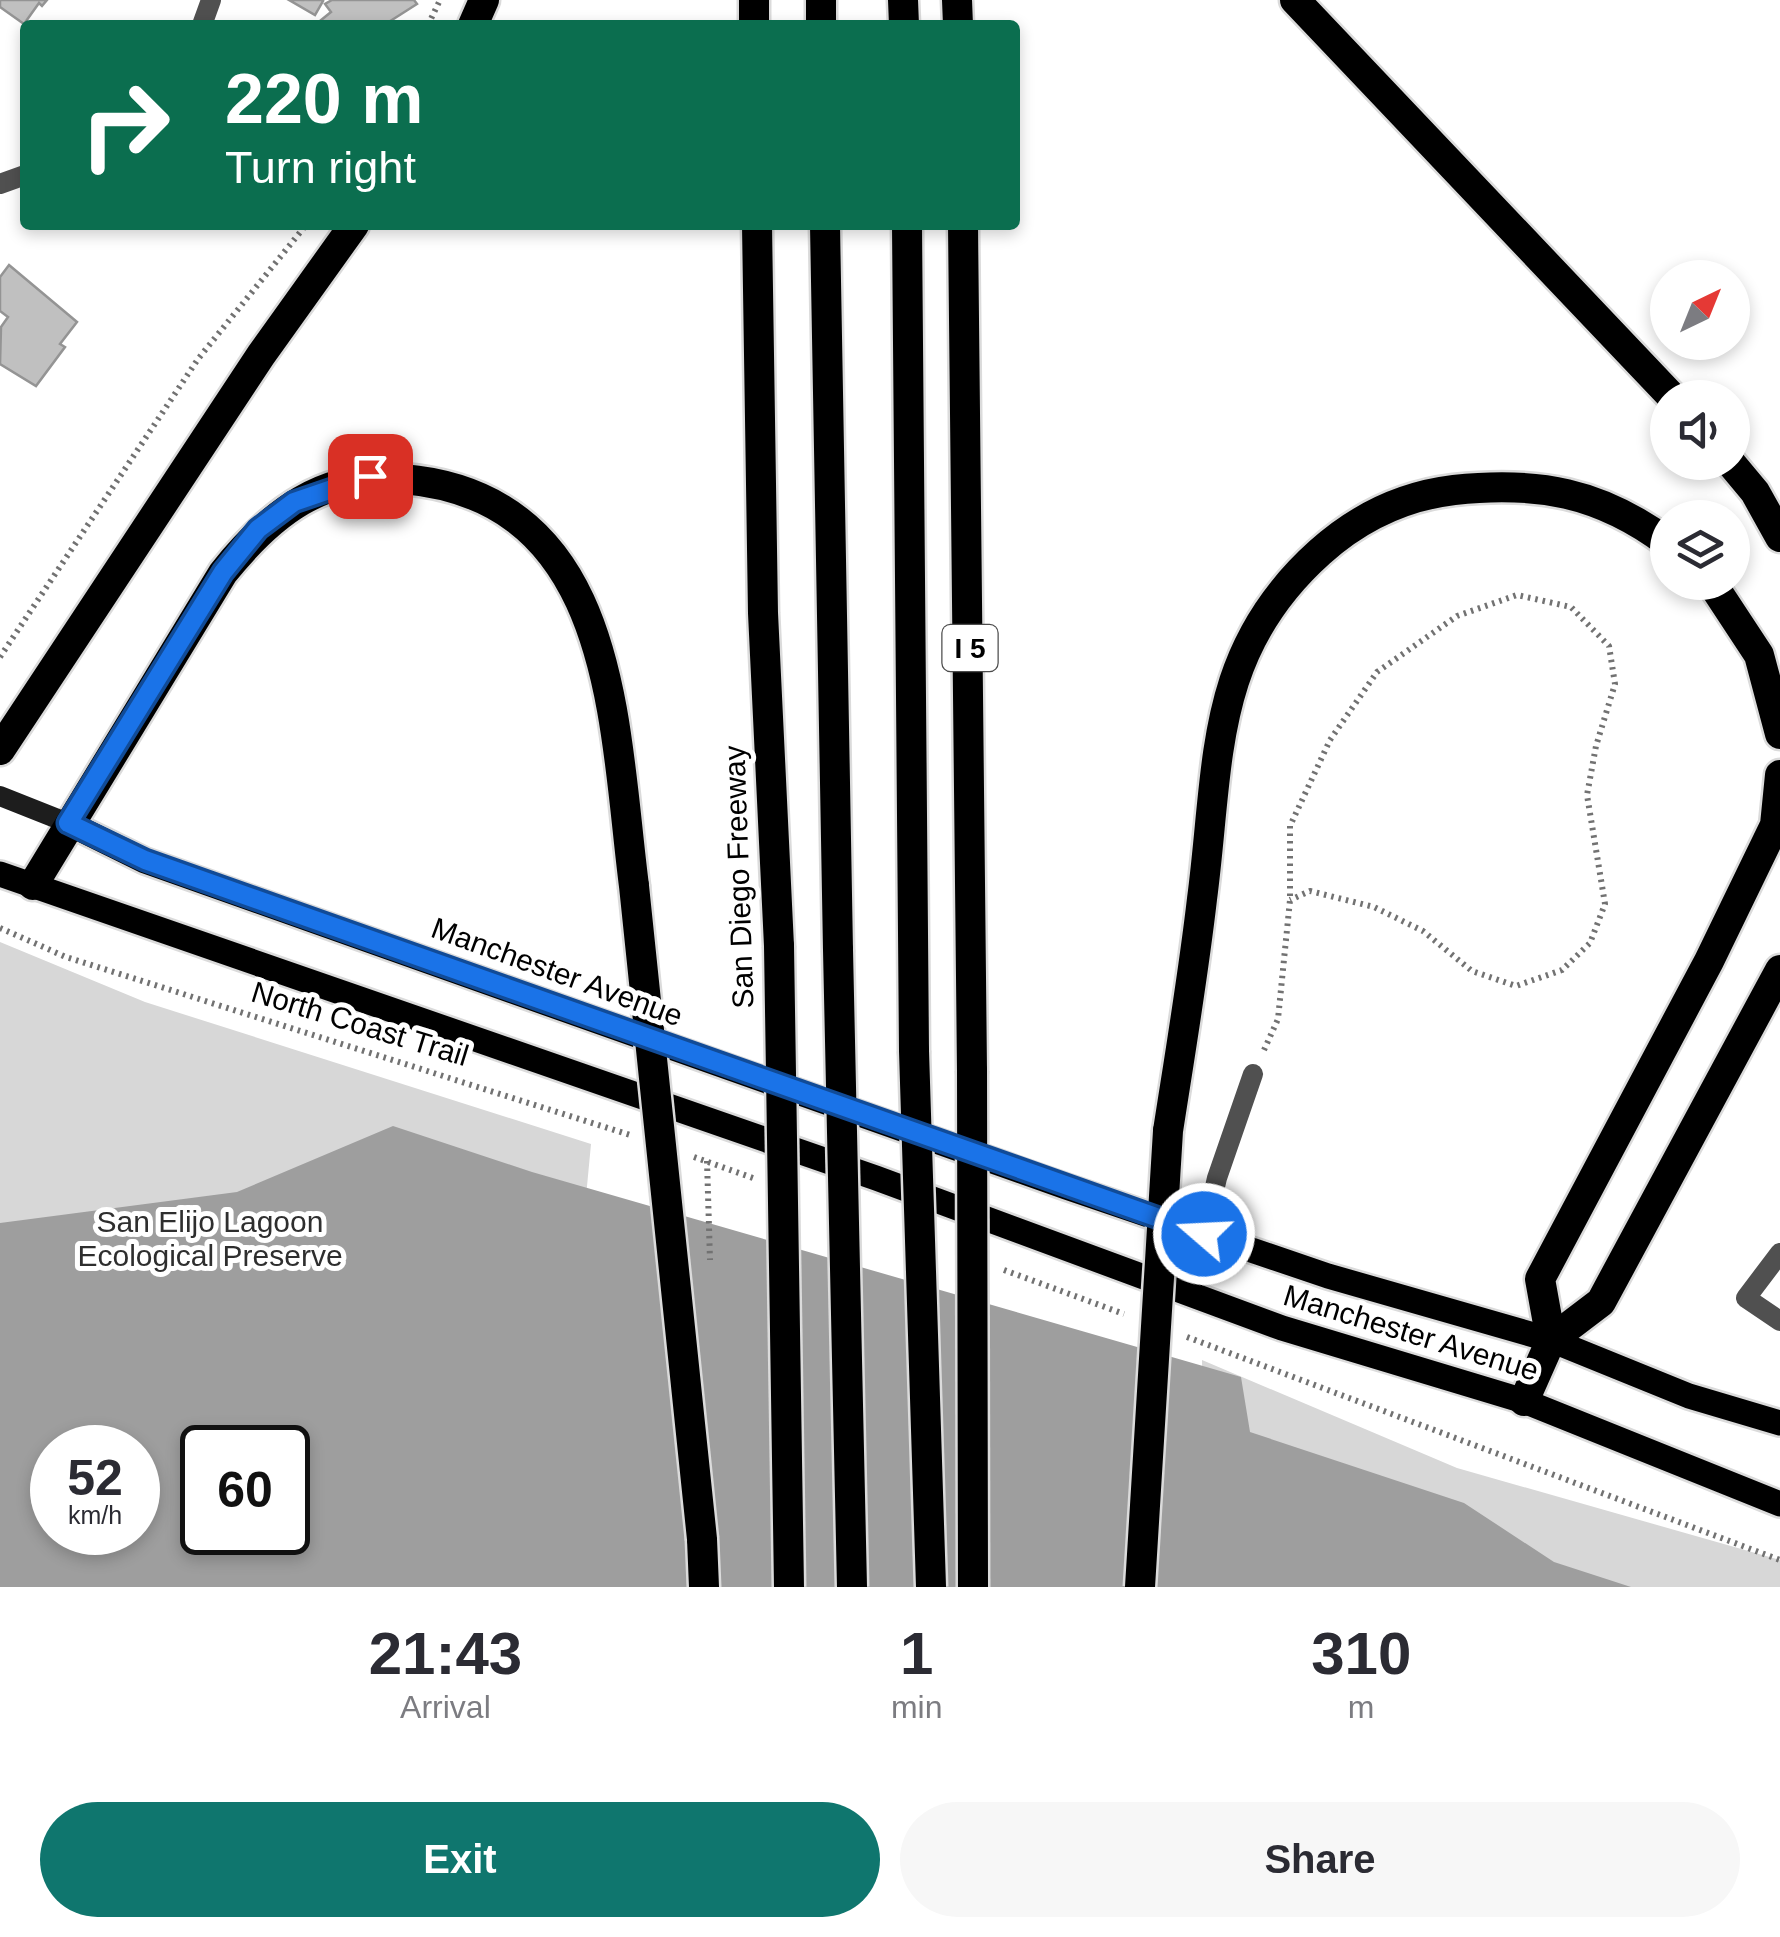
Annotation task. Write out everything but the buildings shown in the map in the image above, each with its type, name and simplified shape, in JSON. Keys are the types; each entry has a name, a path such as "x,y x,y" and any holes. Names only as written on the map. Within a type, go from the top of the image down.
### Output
{"highway":[{"path":"1295,0 1656,380"},
{"path":"0,750 250,372 350,230"},
{"name":"San Diego Freeway","path":"757,230 763,613 779,946 790,1587"},
{"path":"825,230 852,1587"},
{"path":"908,230 914,1051 931,1587"},
{"name":"I 5","path":"963,230 973,1587"},
{"path":"33,885 223,572 258,529 294,502 370,476 446,482 498,506 531,530 570,576 606,667 678,1288 704,1587"},
{"path":"1745,480 1780,536"},
{"path":"1140,1587 1168,1131 1223,718 1246,642 1289,580 1340,534 1413,495 1493,486 1570,491 1650,530"},
{"path":"1722,600 1759,654 1780,734"},
{"path":"1551,1340 1540,1279 1709,960 1775,825 1780,776"},
{"path":"1524,1401 1551,1340 1600,1302 1780,970"}],"main road":[{"name":"Manchester Avenue","path":"0,796 145,860 1204,1234 1328,1276 1551,1340 1689,1396 1780,1422"},
{"name":"Manchester Avenue","path":"0,874 876,1178 1282,1328 1524,1401 1780,1504"}],"lane":[{"path":"1204,1234 1217,1178 1254,1074"},
{"path":"1780,1254 1746,1298 1780,1321"}],"path":[{"path":"0,657 198,359 302,230"},
{"path":"1254,1074 1278,1019 1290,900 1290,826 1330,740 1377,672 1457,616 1517,595 1571,606 1609,646 1615,684 1596,746 1587,796 1604,904 1590,942 1562,970 1516,986 1472,972 1423,931 1374,907 1310,891 1290,900"},
{"name":"North Coast Trail","path":"0,928 66,957 634,1136"},
{"path":"689,1155 763,1182"},
{"path":"988,1264 1138,1319"},
{"path":"1175,1332 1780,1560"}],"green space":[{"name":"San Elijo Lagoon Ecological Preserve","path":"0,942 145,1002 591,1144 549,1587 0,1587"},
{"path":"1202,1360 1457,1468 1780,1560 1780,1587 1205,1587"}],"shaded area":[{"path":"393,1126 532,1172 1241,1377 1250,1432 1464,1503 1554,1562 1631,1587 0,1587 0,1223 237,1192"}],"route":[{"path":"370,476 294,502 258,529 223,572 68,823 145,860 1204,1234"}]}
